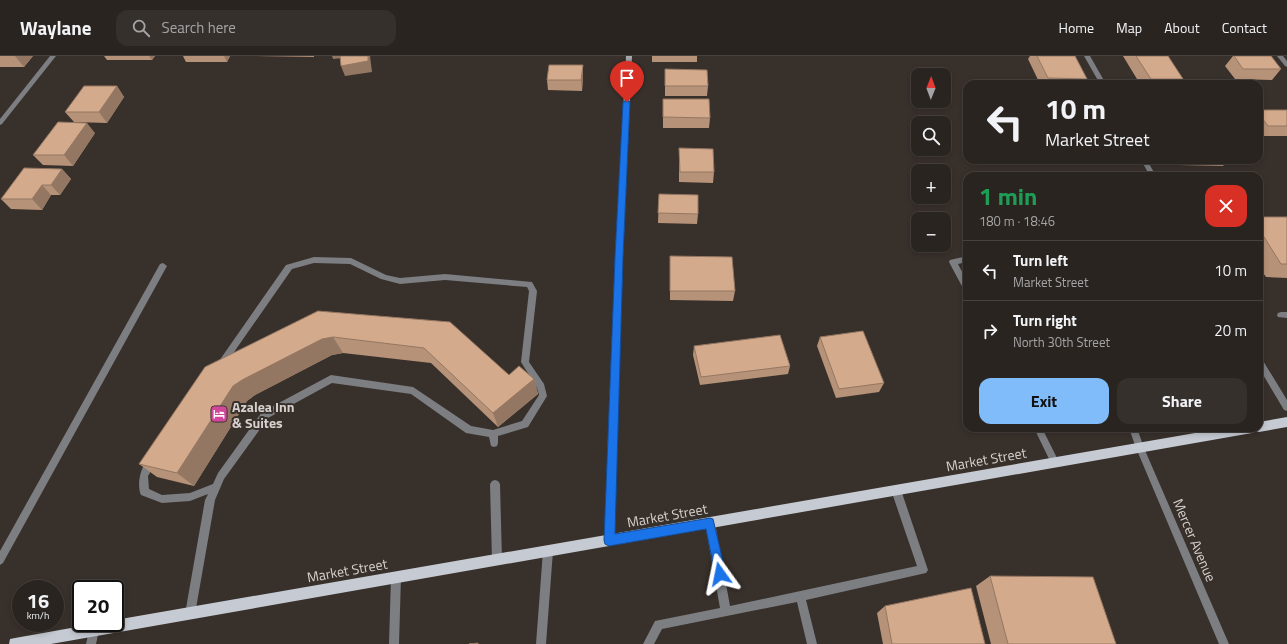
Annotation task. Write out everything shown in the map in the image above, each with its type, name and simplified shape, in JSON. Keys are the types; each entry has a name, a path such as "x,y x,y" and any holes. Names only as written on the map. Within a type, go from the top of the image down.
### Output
{"main road":[{"path":"1263,426 1287,422"},
{"name":"Market Street","path":"124,625 1230,432"},
{"name":"Market Street","path":"15,644 83,632"}],"street":[{"path":"0,123 53,56"},
{"path":"609,540 619,257 629,56"},
{"path":"1087,56 1101,80"},
{"path":"1280,56 1287,64"},
{"path":"190,614 210,500 221,476 265,415 331,379 414,391 469,430 494,438 525,424 543,396 541,387 525,362 533,291 528,284 445,277 400,281 384,277 351,261 314,260 289,267 216,371"},
{"path":"963,260 953,262 963,281"},
{"path":"0,560 163,266"},
{"path":"1263,368 1287,407"},
{"path":"1040,432 1055,462"},
{"name":"Mercer Avenue","path":"1135,432 1140,448 1224,644"},
{"path":"157,456 144,475 144,492 162,499 190,497 216,487"},
{"path":"494,484 497,560"},
{"path":"648,644 659,625 923,570 896,490"},
{"path":"710,523 726,612"},
{"path":"541,644 548,551"},
{"path":"394,644 396,577"},
{"path":"800,596 812,644"},
{"path":"91,644 94,632"}],"building":[{"path":"340,56 368,56 368,61 341,66"},
{"path":"1037,56 1075,56 1087,79 1048,78"},
{"path":"1136,56 1168,56 1183,79 1151,79"},
{"path":"1234,56 1271,56 1281,69 1243,69"},
{"path":"549,65 583,65 581,80 547,80"},
{"path":"665,69 707,70 708,86 665,86"},
{"path":"84,86 117,86 99,112 65,112"},
{"path":"663,99 709,99 710,118 663,117"},
{"path":"1263,110 1287,110 1287,126 1268,126 1263,119"},
{"path":"58,122 87,123 64,155 33,155"},
{"path":"679,148 713,149 714,172 680,172"},
{"path":"24,168 62,169 51,185 42,185 32,199 1,199"},
{"path":"659,194 698,195 698,214 658,213"},
{"path":"1263,217 1287,217 1287,264 1281,264 1263,235"},
{"path":"670,256 732,257 735,291 670,291"},
{"path":"318,311 450,322 509,375 519,366 534,379 493,413 424,348 333,337 322,339 233,386 177,473 139,464 205,367"},
{"path":"863,331 884,383 839,389 820,337"},
{"path":"780,335 790,366 701,377 694,346"},
{"path":"990,576 1093,577 1116,644 1008,644"},
{"path":"971,588 985,644 892,644 885,606"}],"place":[{"name":"Azalea Inn & Suites","path":"219,414"}],"route":[{"path":"627,102 619,257 609,540 710,523 720,574"}]}
